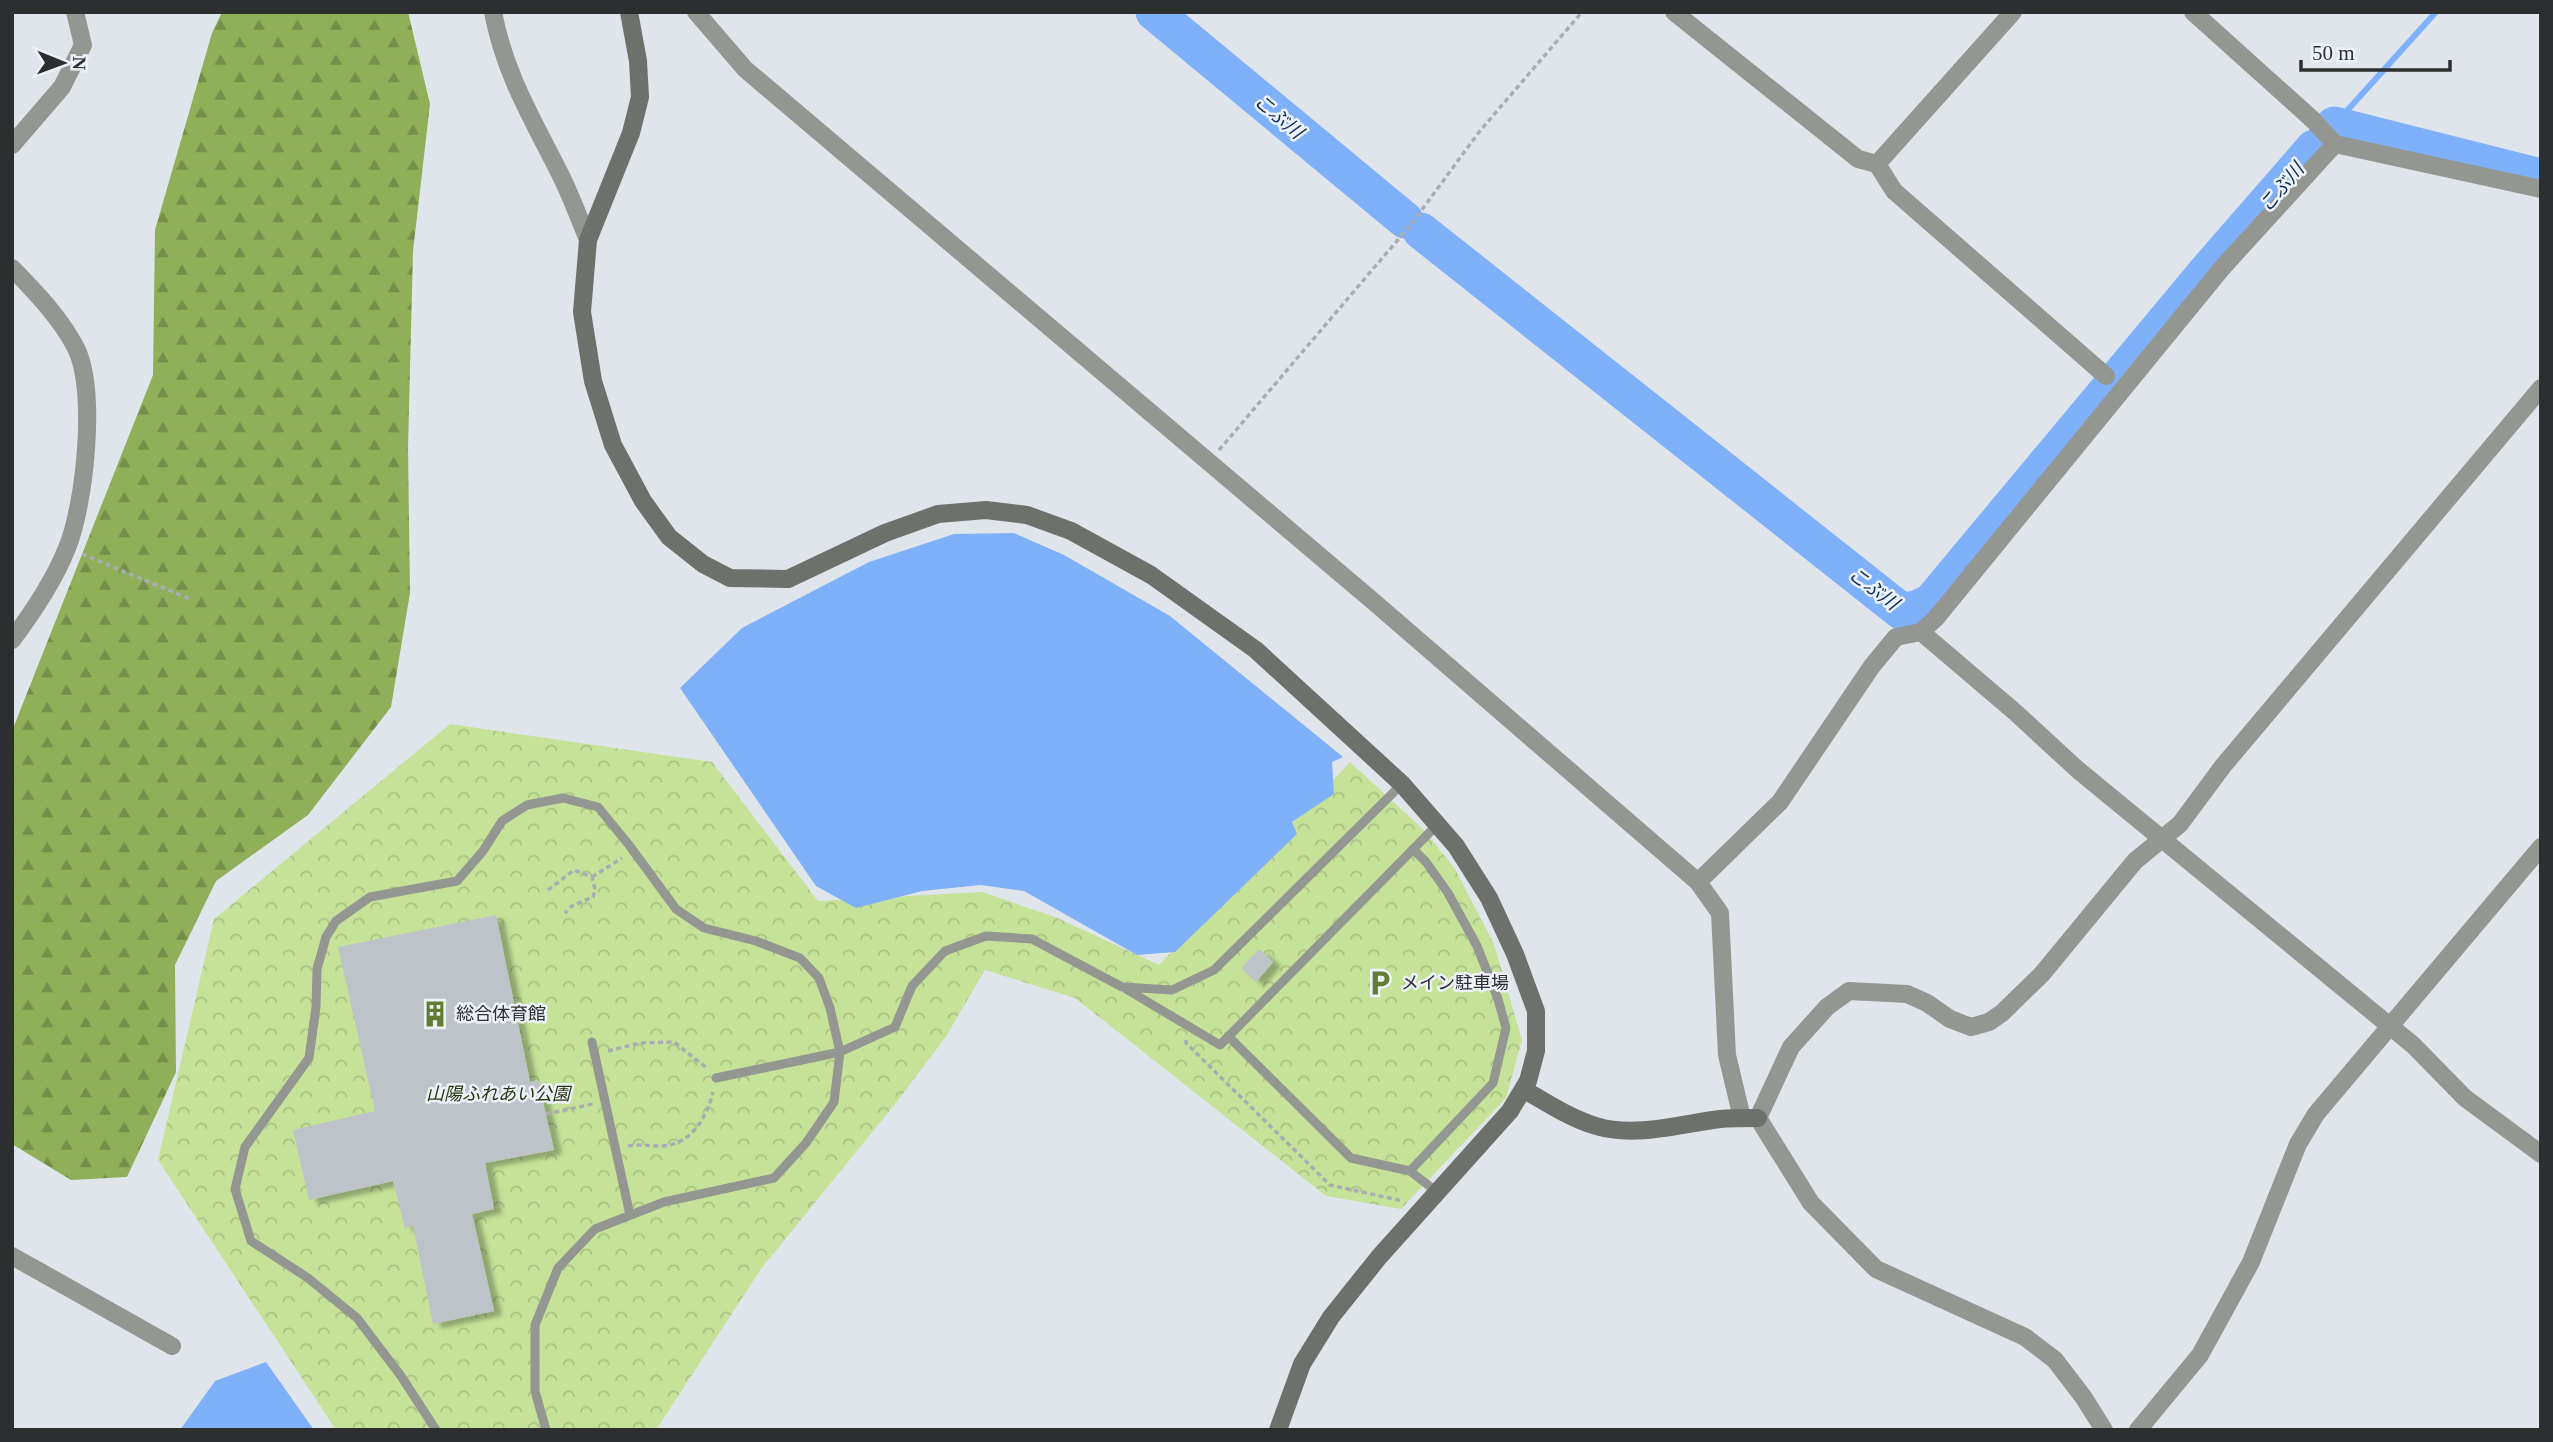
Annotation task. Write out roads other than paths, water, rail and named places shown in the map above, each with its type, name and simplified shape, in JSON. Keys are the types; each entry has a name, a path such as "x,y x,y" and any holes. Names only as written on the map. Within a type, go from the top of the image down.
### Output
{"street":[{"path":"12,145 62,87 83,45 75,12"},
{"path":"493,12 498,40 513,82 564,182 588,240"},
{"path":"629,12 638,61 640,97 631,133 588,240 582,312 593,381 613,445 643,501 669,537 703,564 730,578 788,579 885,533 938,514 986,510 1027,515 1071,531 1151,575 1256,650 1402,784 1455,846 1489,898 1515,954 1536,1011 1536,1051 1528,1081 1510,1111 1379,1256 1331,1317 1302,1364 1278,1430"},
{"path":"696,12 755,78 1209,462 1698,882 1720,913 1727,1055 1750,1118 1811,1203 1876,1269 2025,1337 2055,1360 2104,1430"},
{"path":"1674,12 1858,159 1877,164 1894,191 2106,376"},
{"path":"1877,164 2013,12"},
{"path":"2193,12 2313,120 2335,144 2541,189"},
{"path":"1698,882 1780,802 1872,666 1896,637 1921,632 1945,608 2222,268 2335,144"},
{"path":"12,268 50,308 77,349 87,396 83,485 67,547 33,612 12,640"},
{"path":"1750,1118 1791,1046 1827,1007 1849,991 1908,993 1950,1019 1971,1027 1989,1022 2002,1013 2042,975 2136,861 2180,824 2223,766 2541,388"},
{"path":"1921,632 2015,712 2078,771 2331,975 2413,1045 2465,1098 2541,1154"},
{"path":"2138,1430 2200,1355 2251,1262 2298,1144 2316,1114 2541,847"},
{"path":"1523,1089 1597,1126 1621,1130 1750,1118"},
{"path":"12,1256 172,1346"}],"lane":[{"path":"1122,987 1172,990 1214,970 1402,784"},
{"path":"436,1430 401,1376 357,1318 308,1278 251,1241 235,1189 245,1147 309,1058 316,1007 317,969 326,937 336,921 370,897 457,881 483,851 502,821 527,805 564,798 598,807 676,909 704,928 756,941 800,958 818,978 830,1008 840,1052 834,1102 806,1143 774,1178 664,1202 595,1229 558,1268 535,1325 536,1391 546,1430"},
{"path":"716,1079 840,1052 895,1027 912,986 944,951 986,936 1032,939 1122,987 1220,1045 1437,824"},
{"path":"1410,1171 1493,1083 1506,1028 1498,999 1477,946 1448,893 1413,849"},
{"path":"1228,1037 1351,1158 1410,1171 1437,1192"},
{"path":"592,1042 631,1215"}],"water":[{"path":"1014,533 1064,555 1170,616 1343,757 1332,762 1334,794 1292,822 1297,834 1175,952 1137,955 1024,891 981,885 922,891 856,908 816,886 680,688 742,628 869,562 954,534"},
{"path":"266,1362 314,1430 180,1430 215,1381"}],"waterway":[{"name":"こぶ川","path":"1154,12 1405,220"},
{"path":"2335,124 2436,12"},
{"name":"こぶ川","path":"2334,125 2541,177"},
{"name":"こぶ川","path":"1421,231 1901,611 1916,609 1931,602 2206,272 2314,148"}],"place":[{"name":"メイン駐車場","path":"1380,983"},
{"name":"総合体育館","path":"435,1014"}],"park label":[{"name":"山陽ふれあい公園","path":"498,1094"}]}
